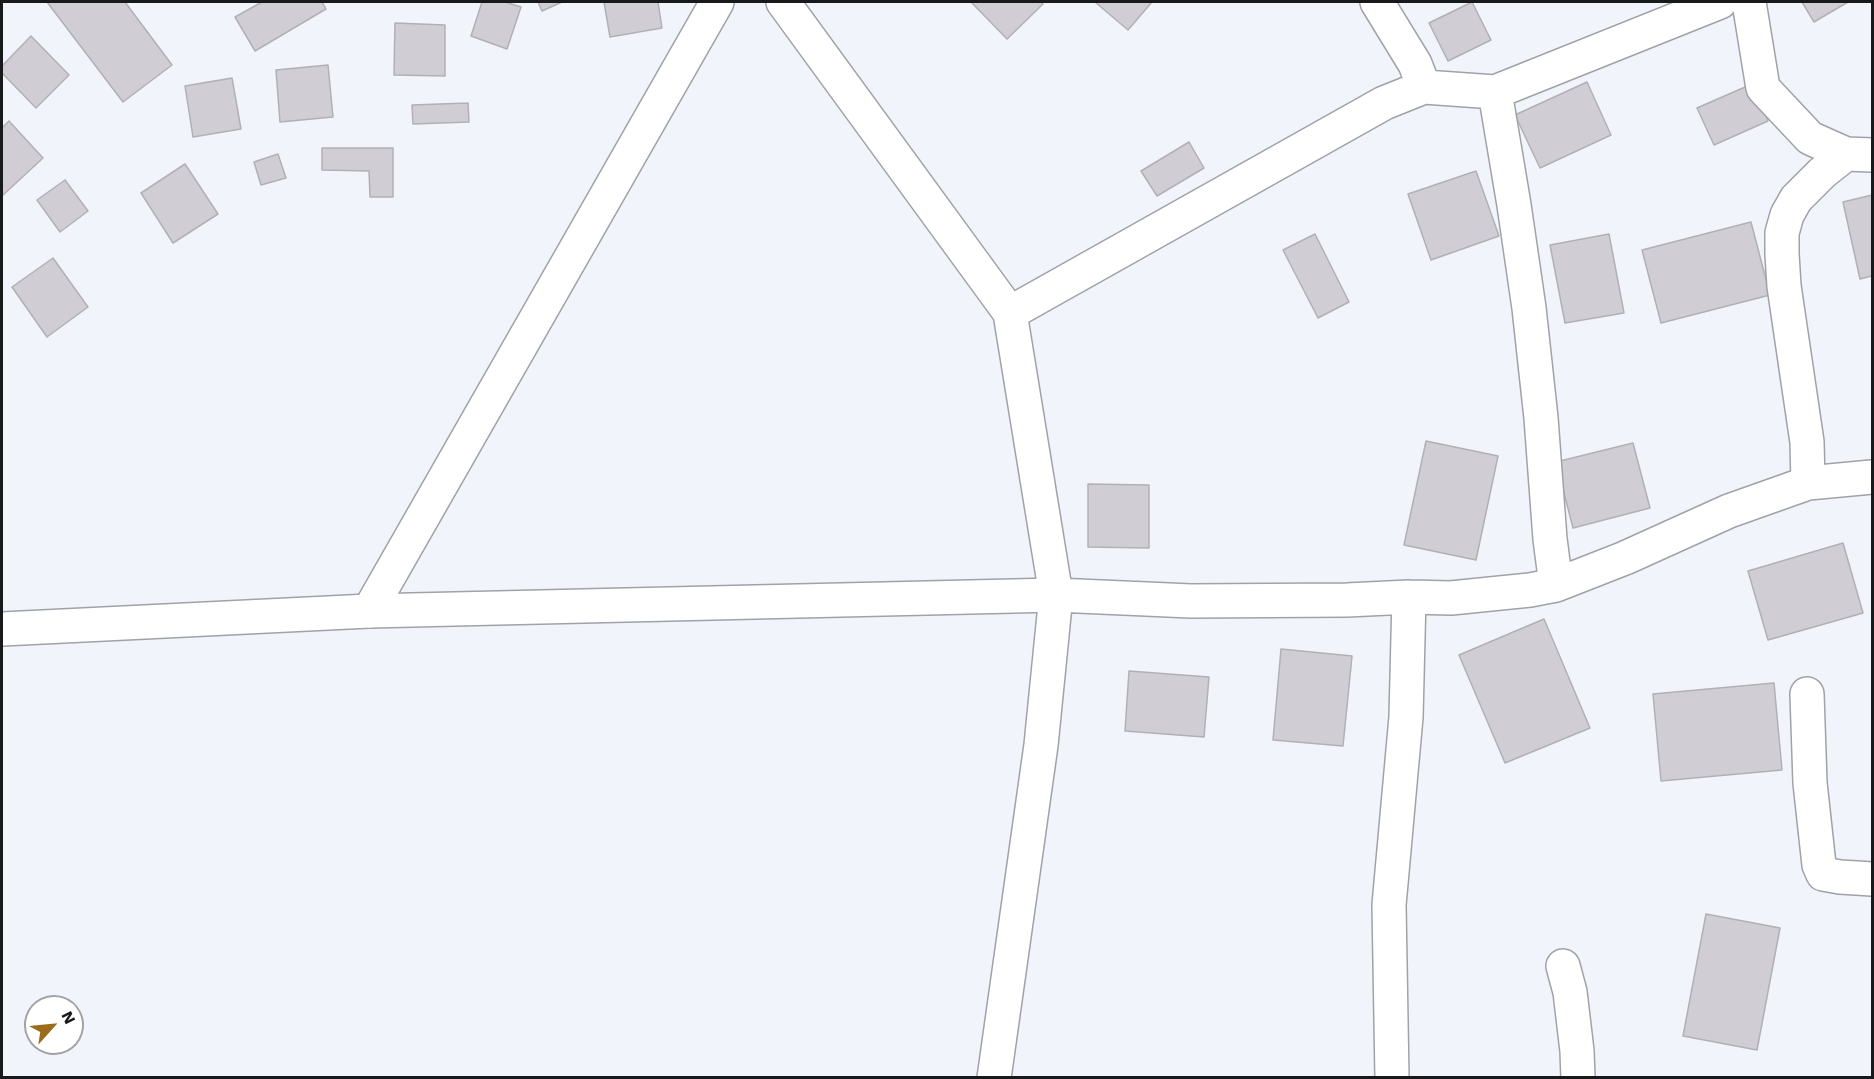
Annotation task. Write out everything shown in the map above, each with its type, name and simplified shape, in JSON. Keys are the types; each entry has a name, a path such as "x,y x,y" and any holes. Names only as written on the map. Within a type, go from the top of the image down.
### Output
{"street":[{"path":"369,611 717,2"},
{"path":"783,2 1010,313 1056,595 1041,745 994,1077"},
{"path":"1377,2 1415,64 1424,87"},
{"path":"1010,313 1384,103 1424,87 1495,92 1720,2"},
{"path":"1749,2 1763,88 1810,138 1859,154"},
{"path":"1495,92 1513,194 1529,308 1556,585"},
{"path":"1808,483 1807,442 1784,286 1782,233 1787,214 1796,199 1822,173 1859,154"},
{"path":"2,629 369,611 1056,595 1191,601 1451,598 1556,585 1625,558 1729,511 1808,483 1872,477"},
{"path":"1392,1077 1389,905 1406,717 1409,597"},
{"path":"1807,694 1810,783 1819,865 1823,874 1872,879"},
{"path":"1563,966 1570,992 1578,1077"}],"building":[{"path":"47,2 125,2 172,65 123,102"},
{"path":"262,2 322,2 326,9 255,51 235,17"},
{"path":"482,2 505,2 521,7 507,49 471,36"},
{"path":"538,2 562,2 542,11"},
{"path":"604,2 658,2 662,28 610,37"},
{"path":"971,2 1040,2 1043,4 1007,39"},
{"path":"1095,2 1152,2 1128,30"},
{"path":"1472,2 1491,40 1448,61 1429,23"},
{"path":"1802,2 1848,2 1814,22"},
{"path":"395,23 445,25 445,76 394,75"},
{"path":"31,36 69,75 36,108 2,73 2,66"},
{"path":"328,65 333,117 280,122 276,70"},
{"path":"232,78 241,129 193,137 185,86"},
{"path":"1587,82 1611,135 1540,168 1515,115"},
{"path":"1752,84 1768,121 1714,145 1697,108"},
{"path":"468,103 469,122 413,124 412,105"},
{"path":"9,121 43,158 2,196 2,128"},
{"path":"1189,142 1204,168 1157,196 1141,171"},
{"path":"322,148 393,148 393,197 370,197 369,171 322,170"},
{"path":"278,154 286,178 261,185 254,162"},
{"path":"185,164 218,214 173,243 141,193"},
{"path":"1476,171 1499,236 1431,260 1408,194"},
{"path":"65,180 88,211 60,232 37,200"},
{"path":"1872,195 1872,276 1860,279 1843,202"},
{"path":"1751,222 1770,295 1661,323 1642,250"},
{"path":"1315,234 1349,302 1318,318 1283,250"},
{"path":"1609,234 1624,313 1565,323 1550,245"},
{"path":"53,258 88,307 47,337 12,287"},
{"path":"1426,441 1498,456 1476,560 1404,545"},
{"path":"1633,443 1650,508 1573,528 1556,462"},
{"path":"1088,484 1149,485 1149,548 1088,547"},
{"path":"1843,543 1863,613 1768,640 1748,571"},
{"path":"1544,619 1590,728 1505,763 1459,655"},
{"path":"1281,649 1352,656 1343,746 1273,740"},
{"path":"1129,671 1209,677 1204,737 1125,731"},
{"path":"1774,683 1782,770 1661,781 1653,694"},
{"path":"1706,914 1780,928 1757,1050 1683,1036"}]}
